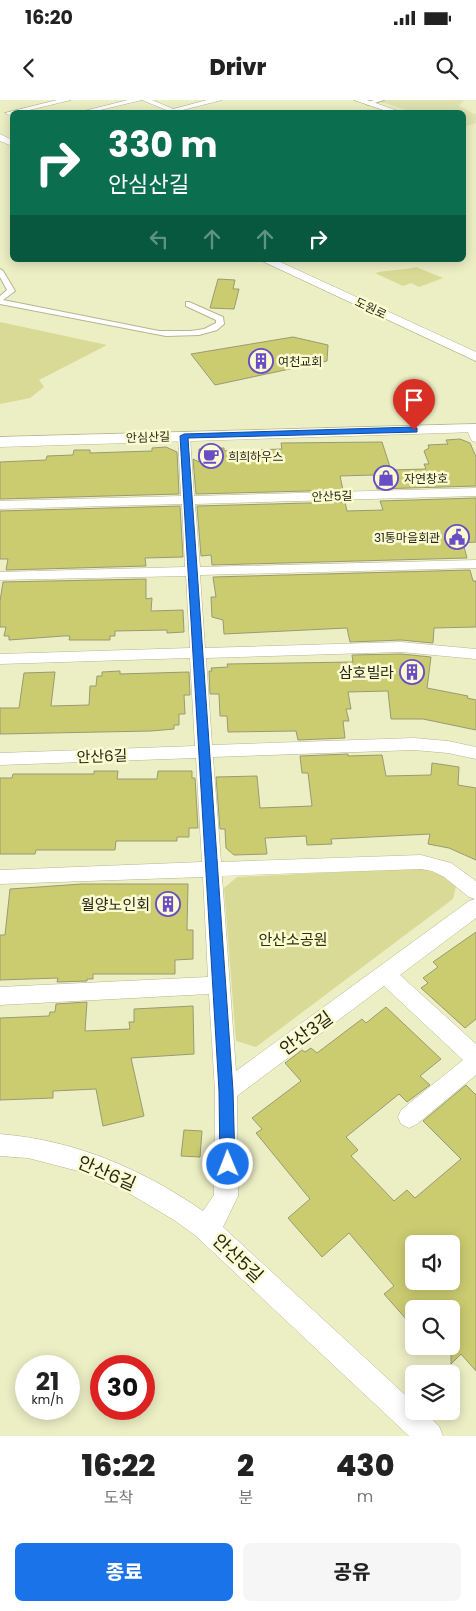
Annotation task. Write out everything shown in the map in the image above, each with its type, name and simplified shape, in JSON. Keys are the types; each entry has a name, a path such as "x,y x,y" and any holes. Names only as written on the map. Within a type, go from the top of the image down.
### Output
{"street":[{"path":"26,110 67,100"},
{"path":"93,110 138,100"},
{"path":"145,100 166,110"},
{"path":"178,110 218,100"},
{"path":"358,100 391,110"},
{"path":"368,103 381,100"},
{"path":"0,109 10,114"},
{"path":"0,137 10,148"},
{"name":"도원로","path":"270,262 476,357"},
{"path":"0,271 11,291 0,300"},
{"path":"0,300 159,333 185,334 214,329 220,324 220,319 213,314 189,304"},
{"name":"안심산길","path":"0,442 184,436 475,431"},
{"name":"안산5길","path":"184,436 226,1091 226,1196 217,1215 205,1227 429,1436"},
{"name":"안산5길","path":"188,500 476,492"},
{"path":"0,505 188,500"},
{"path":"0,576 476,564"},
{"path":"0,659 401,647 476,654"},
{"path":"204,752 414,744 448,747 476,753"},
{"name":"안산6길","path":"0,759 204,752"},
{"path":"0,877 421,862 438,864 446,868 476,892"},
{"name":"안산3길","path":"226,1091 476,907"},
{"path":"385,974 476,1060 409,1117"},
{"path":"0,996 219,985"},
{"name":"안산6길","path":"0,1145 23,1146 82,1160 135,1184 185,1212 205,1227"}],"shaded area":[{"path":"375,100 464,100 459,106 476,115 476,123 466,126 466,110 407,110"}],"green space":[{"path":"416,267 443,278 419,287 411,283 403,286 375,273 406,269"},
{"path":"0,322 107,345 39,380 44,387 30,398 0,404"},
{"name":"안산소공원","path":"421,868 441,875 456,886 453,899 256,1047 236,1041 224,888 237,877"}],"building":[{"path":"218,279 235,280 233,289 239,289 234,309 210,308"},
{"name":"여천교회","path":"293,337 328,345 327,361 215,385 191,354"},
{"path":"460,439 470,443 476,457 476,486 377,489 373,475 340,476 343,490 196,494 193,459 199,462 199,449 224,448 224,451 282,449 281,443 382,442 391,470 426,469 424,464 429,464 424,451 429,448 428,445 448,444 446,440"},
{"path":"166,447 177,452 179,494 0,499 0,462 46,460 47,456 73,455 74,450 90,450 90,453 152,451 152,448"},
{"path":"476,498 476,542 463,543 467,558 212,565 211,555 201,556 197,506 345,502 347,511 383,510 380,501"},
{"path":"180,506 183,557 145,558 146,566 6,570 8,559 0,559 0,511"},
{"path":"470,570 473,581 476,581 476,627 434,628 433,643 401,640 350,642 347,628 224,634 223,620 212,617 211,597 216,597 213,577"},
{"path":"146,579 146,599 152,598 151,611 183,610 184,632 167,633 167,630 115,631 115,636 110,636 110,640 69,640 70,636 63,636 9,640 9,636 4,636 6,627 0,627 0,601 3,582"},
{"path":"401,654 431,657 427,688 468,696 467,698 476,700 476,730 423,719 391,719 388,691 348,692 351,709 346,709 349,721 343,721 345,738 298,740 296,731 228,732 227,716 220,716 219,694 210,694 209,671 212,671 211,668 228,667 227,664 353,662 352,655"},
{"path":"120,671 120,674 189,672 190,695 184,695 185,714 179,714 179,725 174,725 174,729 151,731 0,734 0,708 19,708 24,673 55,672 51,706 89,705 90,686 96,686 97,676 102,676 102,672"},
{"path":"348,754 348,756 382,755 386,776 431,775 432,763 459,767 458,785 476,788 476,860 449,848 428,844 430,834 331,839 332,844 307,845 306,836 265,838 267,854 234,855 226,848 225,829 220,829 216,777 257,776 260,808 312,806 308,773 302,773 300,756"},
{"path":"94,771 118,771 117,779 157,779 158,771 192,771 192,778 195,778 198,828 189,828 189,837 177,837 177,841 116,841 115,850 36,850 35,854 0,854 0,778 12,778 13,774 94,774"},
{"path":"82,884 188,884 187,930 193,930 193,959 175,960 175,974 93,974 93,979 87,979 87,981 57,982 58,978 0,980 0,935 5,935 10,889"},
{"path":"476,932 476,1019 465,1028 421,988 428,983 423,978 438,967 433,962"},
{"path":"87,1002 85,1031 130,1029 129,1022 134,1022 134,1009 193,1006 194,1054 131,1058 144,1116 103,1126 96,1089 53,1091 53,1098 0,1100 0,1018 49,1016 50,1012 55,1012 56,1004"},
{"path":"386,1007 441,1059 420,1076 430,1085 407,1102 399,1094 346,1137 358,1150 351,1156 394,1201 407,1190 415,1198 461,1159 423,1121 466,1085 476,1095 476,1371 460,1355 460,1300 405,1300 405,1318 384,1294 394,1286 349,1233 322,1257 288,1218 310,1199 256,1133 262,1129 252,1118 301,1081 285,1063 302,1050 305,1052 311,1048 317,1053 362,1019 366,1023"},
{"path":"184,1130 202,1131 200,1157 181,1156"},
{"path":"451,1355 460,1355 451,1364"}],"place":[{"name":"여천교회","path":"261,361"},
{"name":"희희하우스","path":"211,456"},
{"name":"자연창호","path":"386,478"},
{"name":"31통마을회관","path":"457,537"},
{"name":"삼호빌라","path":"412,672"},
{"name":"월양노인회","path":"168,904"}],"route":[{"path":"228,1164 226,1091 184,436 414,430"}]}
